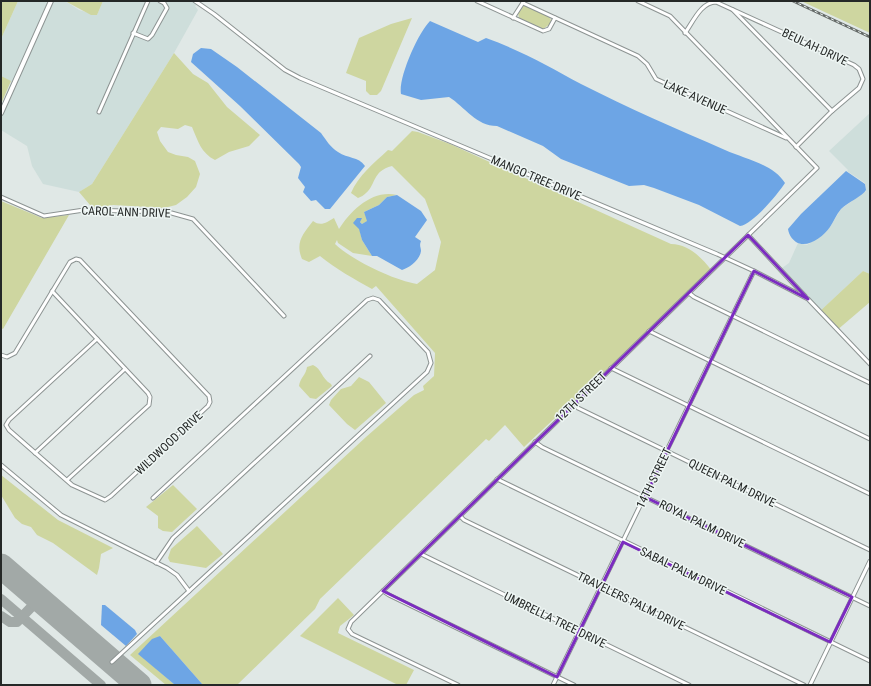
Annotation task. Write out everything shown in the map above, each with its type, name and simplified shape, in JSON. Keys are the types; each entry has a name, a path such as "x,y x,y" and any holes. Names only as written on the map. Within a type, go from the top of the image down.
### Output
{"street":[{"path":"1,113 51,1"},
{"path":"99,112 148,1"},
{"path":"133,33 148,39 152,35 166,8 164,3 160,1"},
{"name":"MANGO TREE DRIVE","path":"195,1 214,14 285,70 300,78 725,257 808,299 870,364"},
{"path":"477,1 513,18 547,31 555,18"},
{"path":"638,1 645,2 670,16 796,146"},
{"path":"513,18 523,2"},
{"name":"LAKE AVENUE","path":"523,2 638,56 647,64 656,79 789,139"},
{"name":"BEULAH DRIVE","path":"685,33 706,4 716,2 854,65 859,69 863,79 858,88 796,146"},
{"path":"731,8 832,111"},
{"name":"12TH STREET","path":"458,685 352,634 348,629 351,622 817,168 796,146"},
{"name":"CAROL ANN DRIVE","path":"1,197 44,216 84,210 168,212 193,219 284,316"},
{"path":"748,235 808,299"},
{"name":"WILDWOOD DRIVE","path":"1,355 6,357 15,353 70,262 76,259 80,260 210,399 208,406 108,498 101,499 66,480 9,430 6,425 9,420 97,339"},
{"name":"14TH STREET","path":"553,685 754,271"},
{"path":"52,291 148,393 150,397 148,405 66,480"},
{"path":"689,293 732,316 870,383"},
{"path":"112,662 427,372 431,363 428,352 379,300 373,298 367,300 153,498"},
{"path":"649,331 870,438"},
{"path":"156,562 173,538 370,356"},
{"path":"611,368 870,494"},
{"path":"35,453 125,369"},
{"name":"QUEEN PALM DRIVE","path":"574,404 578,408 870,550"},
{"name":"ROYAL PALM DRIVE","path":"535,442 542,447 870,606"},
{"path":"1,466 61,515 156,562 173,572 190,591"},
{"name":"SABAL PALM DRIVE","path":"497,479 870,662"},
{"name":"TRAVELERS PALM DRIVE","path":"460,516 464,520 804,685"},
{"name":"UMBRELLA TREE DRIVE","path":"421,554 689,685"},
{"path":"810,685 870,561"},
{"path":"384,591 389,595 574,685"}],"highlighted area":[{"path":"748,235 808,299 754,271 645,497 852,597 830,642 623,542 557,677 383,591"}],"shaded area":[{"path":"18,1 48,1 1,108 11,82 1,76 1,39"},
{"path":"53,1 65,1 79,10 97,15 103,1 202,1 195,6 198,10 174,53 92,184 79,192 43,184 32,166 27,146 1,130 1,118"},
{"path":"870,113 870,274 863,271 818,313 778,271 789,263 798,243 807,245 821,236 830,227 841,209 866,191 865,183 847,171 848,170 829,151"}],"green space":[{"path":"3,1 18,1 1,39 1,4"},
{"path":"65,1 103,1 97,15 91,15"},
{"path":"801,1 870,1 870,33"},
{"path":"524,5 549,17 551,20 550,24 543,29 519,18 518,13"},
{"path":"412,18 381,91 377,95 370,95 366,91 366,81 346,73 359,38 391,24"},
{"path":"174,53 193,74 208,83 227,107 260,135 249,146 229,152 215,160 203,150 192,127 185,125 178,129 161,127 157,132 160,141 168,152 188,157 195,161 200,174 196,187 187,197 176,205 164,208 113,205 97,208 90,205 79,192 92,184"},
{"path":"1,76 11,81 1,104"},
{"path":"412,131 450,144 671,244 684,246 704,261 712,271 524,447 505,425 489,441 486,439 320,599 315,609 237,685 203,685 160,636 139,654 175,685 166,685 130,655 366,437 414,395 424,390 423,386 434,376 435,353 376,286 372,289 339,270 320,256 309,262 302,259 299,248 303,234 313,221 321,224 334,218 339,229 356,208 371,198 388,194 397,195 387,197 379,205 364,212 368,221 362,224 357,218 362,240 372,256 353,253 338,243 337,240 335,244 362,263 407,282 417,284 435,270 441,242 425,199 392,166 381,171 375,178 369,190 362,196 358,198 351,193 367,170 388,150 392,151"},
{"path":"1,201 42,218 69,215 3,329 1,328"},
{"path":"863,271 870,274 870,302 836,331 818,313"},
{"path":"313,365 332,386 316,399 310,398 299,386 307,367"},
{"path":"359,377 369,382 386,403 355,430 347,424 329,405 331,400 341,389 351,386"},
{"path":"1,475 58,520 113,548 101,554 97,575 53,543 37,535 31,527 22,524 15,518 1,495"},
{"path":"173,485 197,509 172,532 163,531 158,528 158,516 146,507"},
{"path":"197,526 223,554 206,568 170,562 168,558 171,549"},
{"path":"338,598 354,615 340,626 338,633 414,670 406,685 398,685 300,636"}],"water":[{"path":"430,21 478,42 486,38 511,48 635,110 758,163 780,176 785,183 771,201 752,220 740,226 699,205 654,188 644,185 629,186 561,159 543,146 497,126 483,123 449,97 421,100 401,94 403,78 410,56 420,35"},
{"path":"201,48 211,49 237,67 321,133 335,150 356,159 365,166 330,209 325,209 316,200 311,201 303,192 305,187 298,178 301,167 299,164 240,106 191,62 193,54"},
{"path":"846,171 865,184 866,190 862,195 841,209 830,227 819,238 805,244 800,244 793,240 788,229 801,214"},
{"path":"397,195 421,211 427,220 415,237 421,241 421,251 419,257 414,263 402,270 377,256 372,256 362,240 359,229 353,223 357,218 362,218 360,222 362,224 367,221 364,212 379,205 387,197"},
{"path":"102,605 105,605 135,630 137,634 126,646 101,625"},
{"path":"160,636 203,685 175,685 138,654 152,639"}],"taxiway":[{"path":"1,599 101,685"},
{"path":"1,616 10,622 17,622 39,599"}],"runway":[{"path":"1,566 139,685"}],"railway":[{"path":"793,1 870,37"}]}
